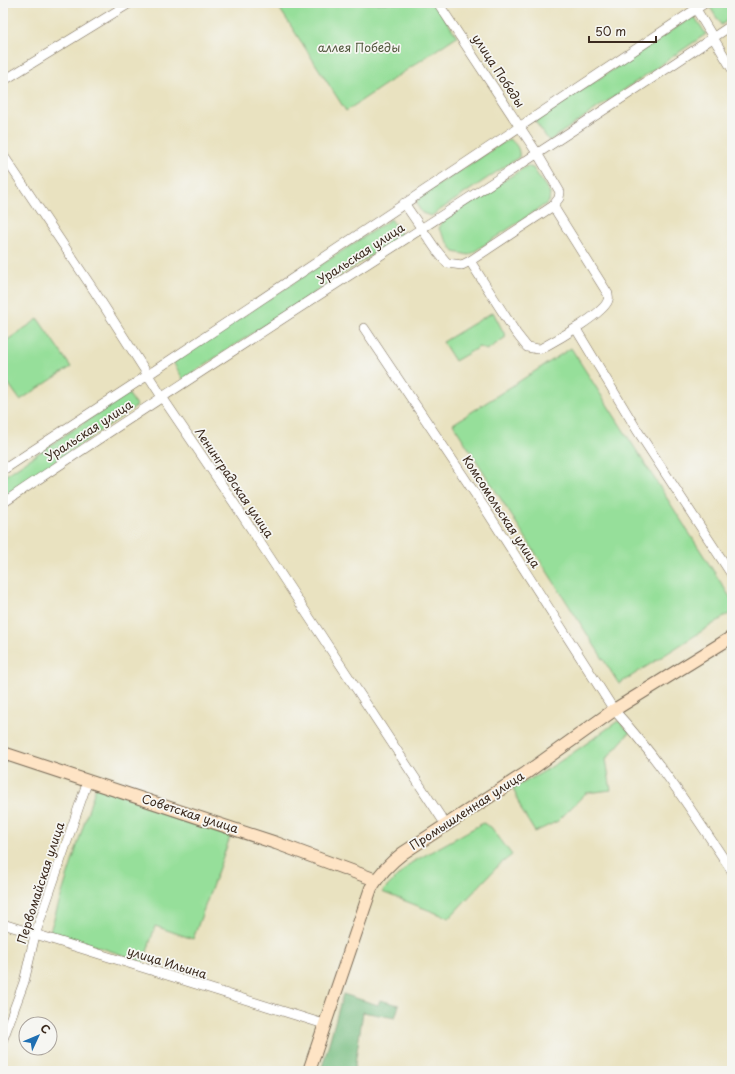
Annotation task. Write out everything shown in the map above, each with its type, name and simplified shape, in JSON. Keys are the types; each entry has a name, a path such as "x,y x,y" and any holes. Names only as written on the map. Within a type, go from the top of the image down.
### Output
{"main road":[{"name":"Промышленная улица","path":"309,1071 371,888 389,864 403,852 526,773 614,710 732,637"},
{"name":"Советская улица","path":"3,753 276,842 376,880"}],"street":[{"path":"3,81 130,3"},
{"name":"улица Победы","path":"438,3 520,127 560,192 559,198 553,206"},
{"name":"Уральская улица","path":"3,470 148,375 705,3"},
{"path":"696,9 732,69"},
{"name":"Уральская улица","path":"3,503 162,397 537,154 732,25"},
{"name":"Ленинградская улица","path":"3,155 446,825"},
{"path":"404,203 437,251 448,263 462,265 553,206 608,294 608,300 604,306 576,329 542,348 538,349 527,347 516,333 470,261"},
{"name":"Комсомольская улица","path":"364,328 488,513 614,710 637,736 688,806 732,871"},
{"path":"576,329 637,430 732,575"},
{"name":"Первомайская улица","path":"3,1038 24,982 36,935 88,780"},
{"name":"улица Ильина","path":"3,924 324,1024"}],"green space":[{"name":"аллея Победы","path":"276,3 434,3 457,36 346,111"},
{"path":"716,3 732,3 732,17 721,25 710,7"},
{"path":"694,16 706,34 549,141 535,121"},
{"path":"509,139 517,146 519,157 431,216 422,213 417,205 418,198"},
{"path":"527,166 533,168 550,193 549,202 469,255 454,252 439,229 442,220"},
{"path":"391,219 402,235 183,379 173,362"},
{"path":"493,312 506,337 487,350 479,347 455,361 443,342"},
{"path":"38,319 71,367 20,400 3,376 3,343"},
{"path":"571,348 732,600 732,612 619,684 453,424"},
{"path":"128,393 137,406 3,497 3,477"},
{"path":"618,721 630,732 606,759 611,790 586,793 558,821 535,832 522,811 513,788 554,765"},
{"path":"96,786 232,832 193,939 155,926 144,962 50,931"},
{"path":"483,823 491,827 512,855 499,865 449,918 382,892 411,863"},
{"path":"343,994 378,1005 380,1000 399,1005 395,1018 363,1012 354,1071 321,1071"}]}
